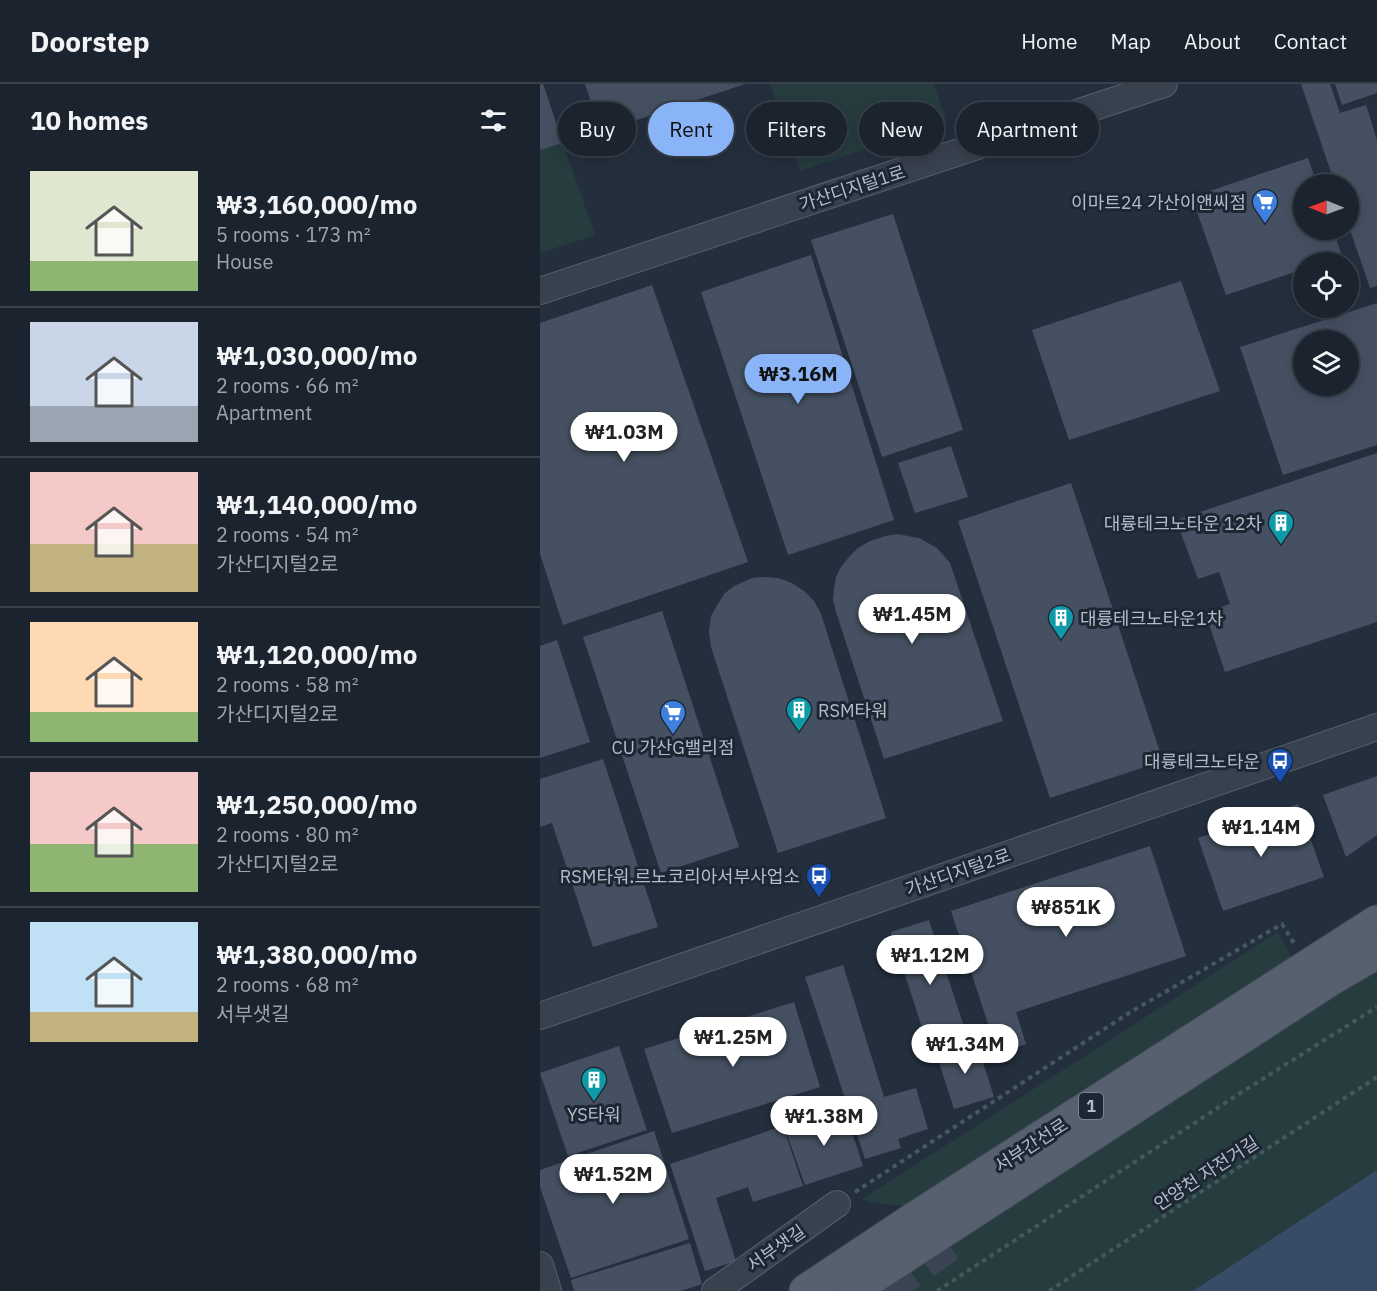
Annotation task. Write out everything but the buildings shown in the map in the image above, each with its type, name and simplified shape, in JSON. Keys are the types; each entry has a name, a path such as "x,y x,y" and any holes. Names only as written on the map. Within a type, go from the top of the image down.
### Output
{"main road":[{"name":"서부간선로","path":"806,1291 934,1206 1377,922"},
{"name":"서부간선로","path":"851,1291 1332,978 1377,952"}],"street":[{"name":"가산디지털1로","path":"540,291 1164,84"},
{"name":"가산디지털2로","path":"540,1016 1377,728"},
{"name":"서부샛길","path":"715,1291 837,1204"},
{"path":"540,1265 548,1291"}],"path":[{"path":"837,1204 1130,1013 1282,924 1298,950"},
{"path":"937,1291 1245,1090 1377,1007"},
{"name":"안양천 자전거길","path":"1049,1291 1377,1077"}],"green space":[{"path":"770,84 934,84 940,102 859,102 859,151 847,155 847,102 776,102"},
{"path":"558,145 558,156 568,156 595,235 540,253 540,150"},
{"path":"795,156 845,156 800,171"},
{"path":"1278,932 1292,957 904,1205 883,1204 862,1199"},
{"path":"1377,963 1377,1291 875,1291"}],"water":[{"path":"1377,1170 1377,1291 1193,1291"}],"tunnel":[{"path":"884,1291 949,1245"}],"place":[{"name":"이마트24 가산이앤씨점","path":"1265,225"},
{"name":"대륭테크노타운 12차","path":"1281,546"},
{"name":"대륭테크노타운1차","path":"1061,641"},
{"name":"RSM타워","path":"799,733"},
{"name":"CU 가산G밸리점","path":"673,736"},
{"name":"대륭테크노타운","path":"1280,784"},
{"name":"RSM타워.르노코리아서부사업소","path":"819,899"},
{"name":"YS타워","path":"594,1103"}]}
